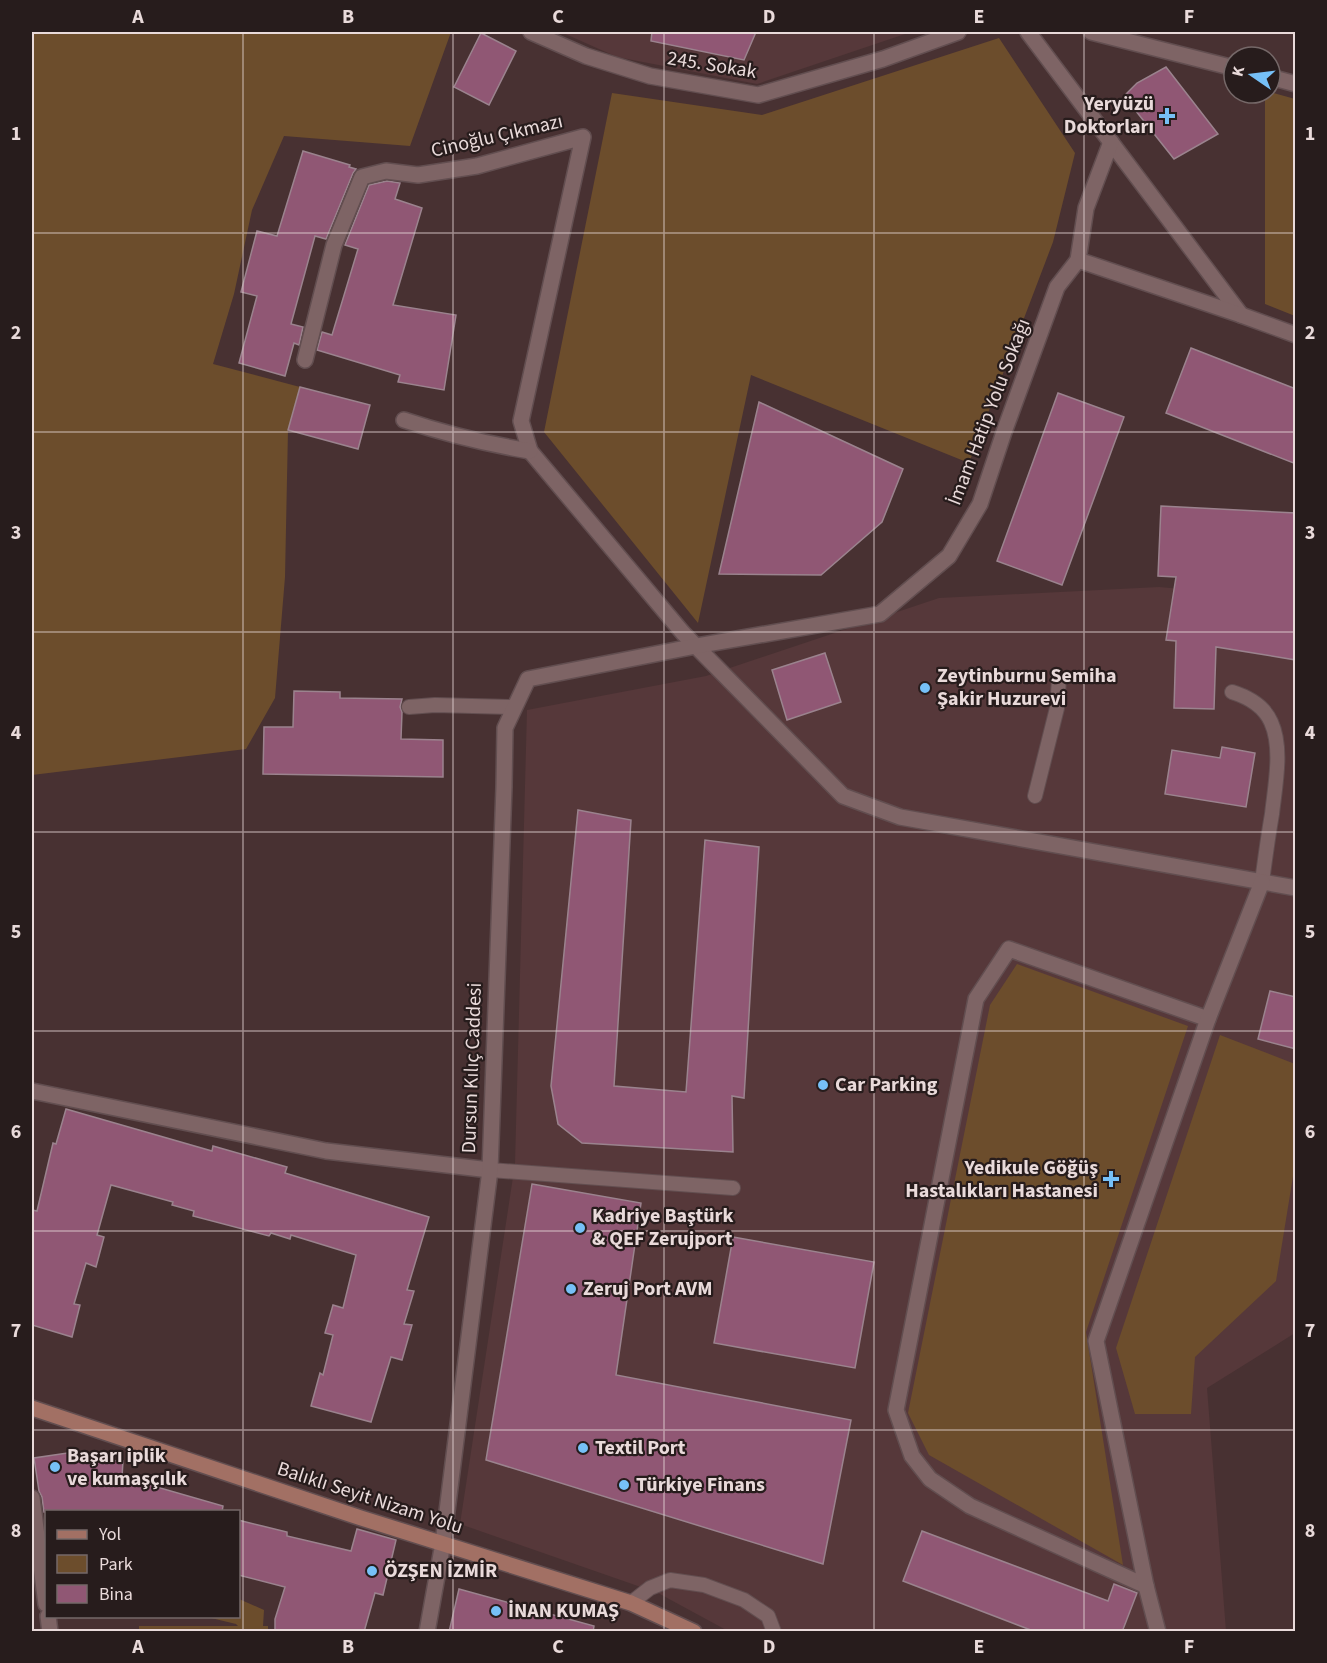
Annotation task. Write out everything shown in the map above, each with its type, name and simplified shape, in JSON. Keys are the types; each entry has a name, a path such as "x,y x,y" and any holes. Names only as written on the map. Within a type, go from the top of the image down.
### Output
{"street":[{"name":"245. Sokak","path":"531,32 586,56 650,76 758,95 883,58 958,32"},
{"path":"1028,32 1241,315"},
{"path":"1091,32 1222,65"},
{"name":"Cinoğlu Çıkmazı","path":"305,360 334,245 362,177 386,171 418,175 477,166 583,137 521,421 530,451"},
{"path":"1111,142 1086,208 1078,260 1296,335"},
{"name":"İmam Hatip Yolu Sokağı","path":"696,646 880,614 949,556 980,504 1058,287 1078,260"},
{"path":"405,420 436,431 530,451 683,633 843,796 900,817 1296,888"},
{"name":"Dursun Kılıç Caddesi","path":"427,1632 443,1543 490,1170 504,787 504,728 528,679 696,646"},
{"path":"1158,1632 1146,1586 1096,1341 1208,1019 1262,882"},
{"path":"1146,1586 970,1506 930,1479 912,1456 896,1410 976,999 1009,949 1208,1019"},
{"path":"32,1091 326,1151 490,1170"},
{"name":"Balıklı Seyit Nizam Yolu","path":"32,1408 350,1514 631,1602 694,1632"},
{"path":"32,1498 45,1596"}],"lane":[{"path":"1035,796 1058,708 1059,679"},
{"path":"1232,692 1246,696 1266,713 1272,723 1276,746 1278,766 1262,882"},
{"path":"410,706 514,707"},
{"path":"490,1170 733,1188"},
{"path":"631,1602 650,1588 670,1580 704,1585 744,1600 768,1616 774,1632"}],"shaded area":[{"path":"561,32 911,32 757,84 617,57"},
{"path":"1159,587 1295,599 1295,1333 1207,1388 1226,1631 728,1631 658,1593 460,1524 515,1164 527,710 706,676 939,598"}],"green space":[{"path":"32,32 451,32 410,146 284,136 252,210 234,294 213,364 300,387 288,430 285,577 275,698 246,749 32,775"},
{"path":"999,38 1075,153 1053,242 969,463 751,375 698,623 544,432 612,93 762,115"},
{"path":"1282,95 1295,99 1295,316 1265,304 1265,105 1282,105"},
{"path":"1017,964 1188,1026 1086,1332 1123,1565 929,1455 908,1413 990,1005"},
{"path":"1220,1035 1295,1064 1295,1164 1276,1281 1195,1357 1191,1414 1135,1414 1116,1348"},
{"path":"240,1599 264,1610 263,1626 268,1626 268,1631 139,1631 139,1626 238,1626 211,1618 240,1618"}],"building":[{"path":"652,32 756,32 744,60 651,41"},
{"path":"481,33 516,51 489,105 454,87"},
{"path":"1166,67 1218,134 1174,159 1124,96 1137,83"},
{"path":"303,151 350,165 349,167 356,169 326,239 315,236 291,324 303,327 299,345 294,343 285,376 239,363 257,296 241,292 257,231 277,236"},
{"path":"387,181 400,183 395,199 422,208 393,305 456,315 444,390 398,382 400,375 317,350 322,332 332,335 358,249 345,245 369,185"},
{"path":"1191,348 1296,389 1296,464 1166,413"},
{"path":"300,387 370,405 358,449 288,430"},
{"path":"1058,393 1124,417 1062,585 997,561"},
{"path":"759,402 903,469 882,522 821,575 719,574"},
{"path":"1161,506 1296,513 1296,660 1216,647 1214,709 1174,708 1176,641 1166,640 1176,577 1158,576"},
{"path":"825,653 841,702 787,720 772,670"},
{"path":"294,691 340,692 340,698 402,699 401,739 443,740 443,777 263,774 264,727 293,727"},
{"path":"1222,747 1255,753 1246,807 1165,794 1172,750 1220,758"},
{"path":"578,810 631,820 614,1086 686,1092 705,840 759,847 744,1098 732,1096 733,1152 582,1143 558,1124 551,1086"},
{"path":"1270,991 1296,997 1296,1049 1258,1039"},
{"path":"66,1109 212,1151 213,1146 287,1167 285,1173 429,1217 407,1290 414,1291 404,1324 412,1325 402,1360 391,1357 371,1422 311,1406 320,1373 323,1375 333,1335 325,1333 333,1305 343,1308 356,1255 291,1235 290,1239 271,1233 269,1236 193,1216 194,1211 172,1205 173,1202 111,1185 97,1235 104,1237 96,1267 86,1263 74,1304 80,1305 72,1337 32,1325 32,1210 37,1211 53,1143 56,1144"},
{"name":"Zeruj Port AVM","path":"532,1184 641,1203 616,1375 851,1420 823,1564 486,1460"},
{"path":"733,1237 874,1262 855,1368 714,1343"},
{"path":"74,1452 75,1459 123,1461 122,1477 223,1506 222,1510 45,1510 44,1512 34,1458"},
{"path":"240,1520 287,1532 287,1536 351,1551 357,1529 396,1540 383,1595 375,1593 364,1632 275,1632 275,1619 285,1587 240,1576"},
{"path":"922,1531 1108,1601 1114,1584 1137,1593 1122,1632 1036,1632 903,1581"},
{"path":"459,1589 594,1626 593,1632 449,1632"}],"place":[{"name":"Yeryüzü Doktorları","path":"1167,116"},
{"name":"Zeytinburnu Semiha Şakir Huzurevi","path":"925,688"},
{"name":"Car Parking","path":"823,1085"},
{"name":"Yedikule Göğüş Hastalıkları Hastanesi","path":"1111,1179"},
{"name":"Kadriye Baştürk & QEF Zerujport","path":"580,1228"},
{"name":"Zeruj Port AVM","path":"571,1289"},
{"name":"Textil Port","path":"583,1448"},
{"name":"Başarı iplik ve kumaşçılık","path":"55,1467"},
{"name":"Türkiye Finans","path":"624,1485"},
{"name":"ÖZŞEN İZMİR","path":"372,1571"},
{"name":"İNAN KUMAŞ","path":"496,1611"}]}
